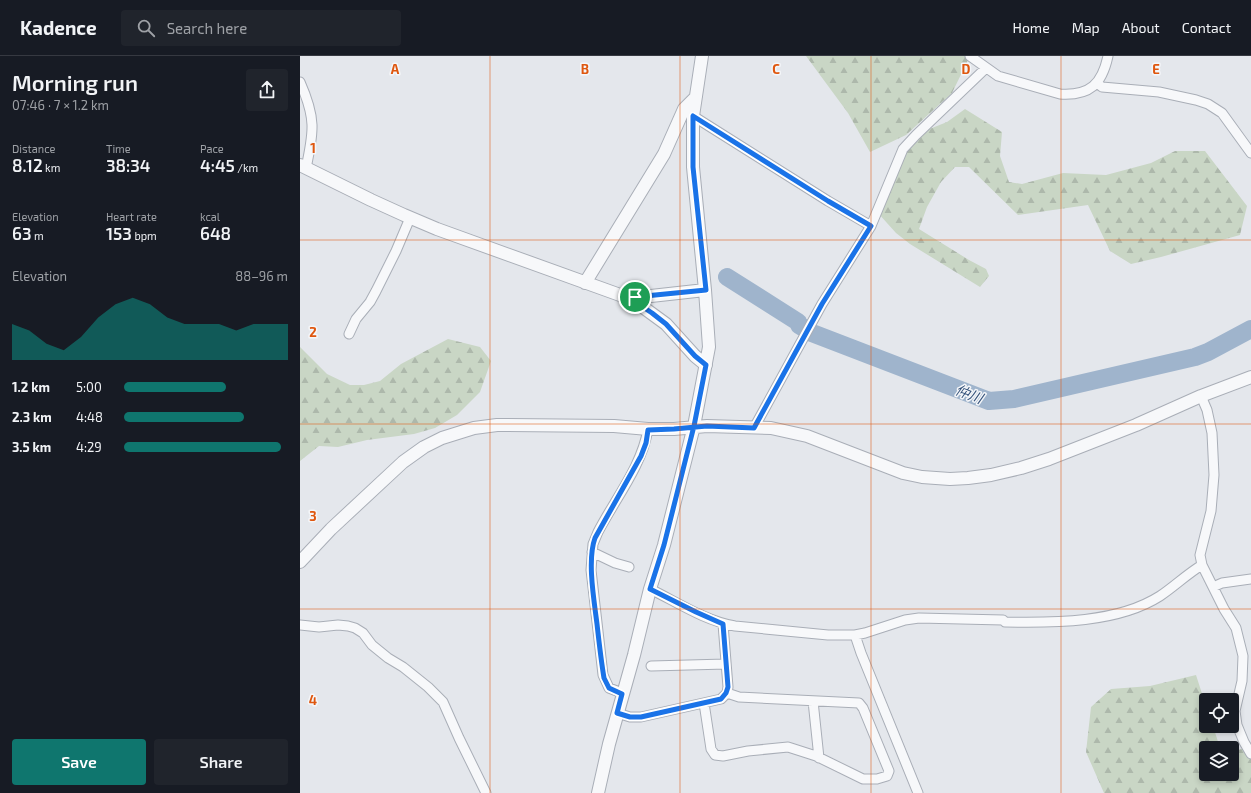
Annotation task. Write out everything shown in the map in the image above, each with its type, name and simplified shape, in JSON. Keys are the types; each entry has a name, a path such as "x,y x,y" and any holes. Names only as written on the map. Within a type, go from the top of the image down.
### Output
{"street":[{"path":"598,793 617,713 634,654 650,589 664,545 694,426 709,347 706,290 693,167 693,116 702,56"},
{"path":"970,56 992,73 1004,79 1060,94 1078,92 1091,88 1097,83 1105,70 1108,56"},
{"path":"754,428 822,304 871,226 903,149 986,68"},
{"path":"300,82 310,107 313,129 303,166 410,218 620,295 635,297 706,290"},
{"path":"1097,83 1102,87 1159,92 1208,104 1222,113 1251,153"},
{"path":"585,283 664,154 684,109 696,97"},
{"path":"693,116 821,197 871,226"},
{"path":"349,334 356,319 370,302 376,291 396,251 410,218"},
{"path":"635,297 640,305 666,324 695,356 706,365"},
{"path":"300,562 331,529 403,462 442,438 462,431 486,426 614,426 648,430 674,429 694,426 771,428 807,436 903,473 922,477 950,479 968,478 991,475 1021,468 1049,459 1136,425 1201,396 1251,377"},
{"path":"1201,396 1207,410 1212,433 1214,475 1211,511 1200,555 1202,566 1236,628 1240,643 1242,656 1242,681 1236,711 1237,725 1251,754"},
{"path":"622,694 609,688 604,678 594,604 591,570 592,552 593,544 598,532 641,456 646,443 648,430"},
{"path":"592,552 615,563 629,567"},
{"path":"650,589 723,624 828,635 855,634 865,633 905,620 919,618 1025,622 1081,620 1102,616 1137,608 1160,596 1202,566"},
{"path":"1213,587 1222,583 1251,579"},
{"path":"617,713 630,717 641,717 721,699 726,693 728,687 723,624"},
{"path":"300,625 319,627 338,625 355,628 362,633 377,650 428,686 443,702 486,793"},
{"path":"855,634 861,653 918,793"},
{"path":"651,666 726,664"},
{"path":"704,703 711,748 715,755 723,756 748,751 788,747 819,758 863,779 877,779 887,776 889,771 863,708 859,703 739,697 726,693"},
{"path":"813,701 819,758"}],"green space":[{"path":"806,56 970,56 952,93 906,135 870,152 848,113"},
{"path":"965,109 1002,132 1000,156 1009,182 1022,184 1063,173 1106,175 1151,163 1175,151 1205,151 1247,206 1240,235 1131,264 1110,251 1088,205 1018,215 969,167 955,167 941,182 927,207 919,229 986,269 989,276 980,287 910,244 896,233 878,213 891,166 922,132 947,122"},
{"path":"448,339 480,347 491,361 480,392 457,415 435,428 414,434 367,440 338,447 319,446 300,461 300,347 327,374 350,385 364,385 380,381 401,364"},
{"path":"1196,675 1202,693 1199,693 1199,733 1215,733 1218,741 1199,741 1199,781 1239,781 1239,750 1251,746 1251,793 1104,793 1086,752 1091,707 1111,689 1150,686"}],"waterway":[{"name":"仲川","path":"727,277 798,322 799,325 812,333 989,401 1014,399 1195,357 1208,352 1251,329"}],"route":[{"path":"635,297 640,305 666,324 695,356 706,365 694,426 664,545 650,589 723,624 728,687 726,693 721,699 641,717 623,716 617,713 622,694 609,688 604,678 591,570 591,560 595,538 641,456 646,443 648,430 674,429 694,426 754,428 822,304 871,226 828,201 693,116 693,167 706,290 635,297"}]}
